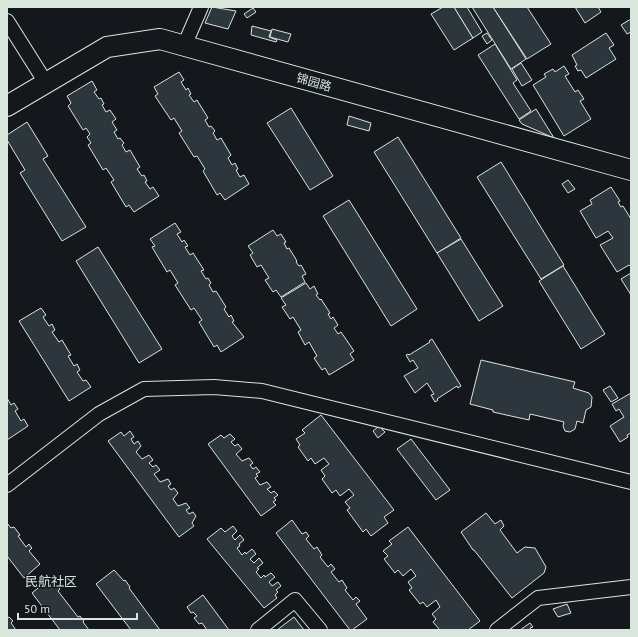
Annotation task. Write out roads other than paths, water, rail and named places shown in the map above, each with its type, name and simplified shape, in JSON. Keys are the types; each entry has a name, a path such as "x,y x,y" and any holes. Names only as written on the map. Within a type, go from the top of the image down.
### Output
{"street":[{"path":"184,46 201,7"},
{"path":"7,20 46,83"},
{"name":"锦园路","path":"7,106 107,47 160,39 631,170"},
{"path":"7,485 99,414 144,389 214,387 262,391 631,482"},
{"path":"497,630 538,598 631,587"},
{"path":"258,630 295,600 320,630"}],"district":[{"name":"民航社区","path":"51,581"}]}
